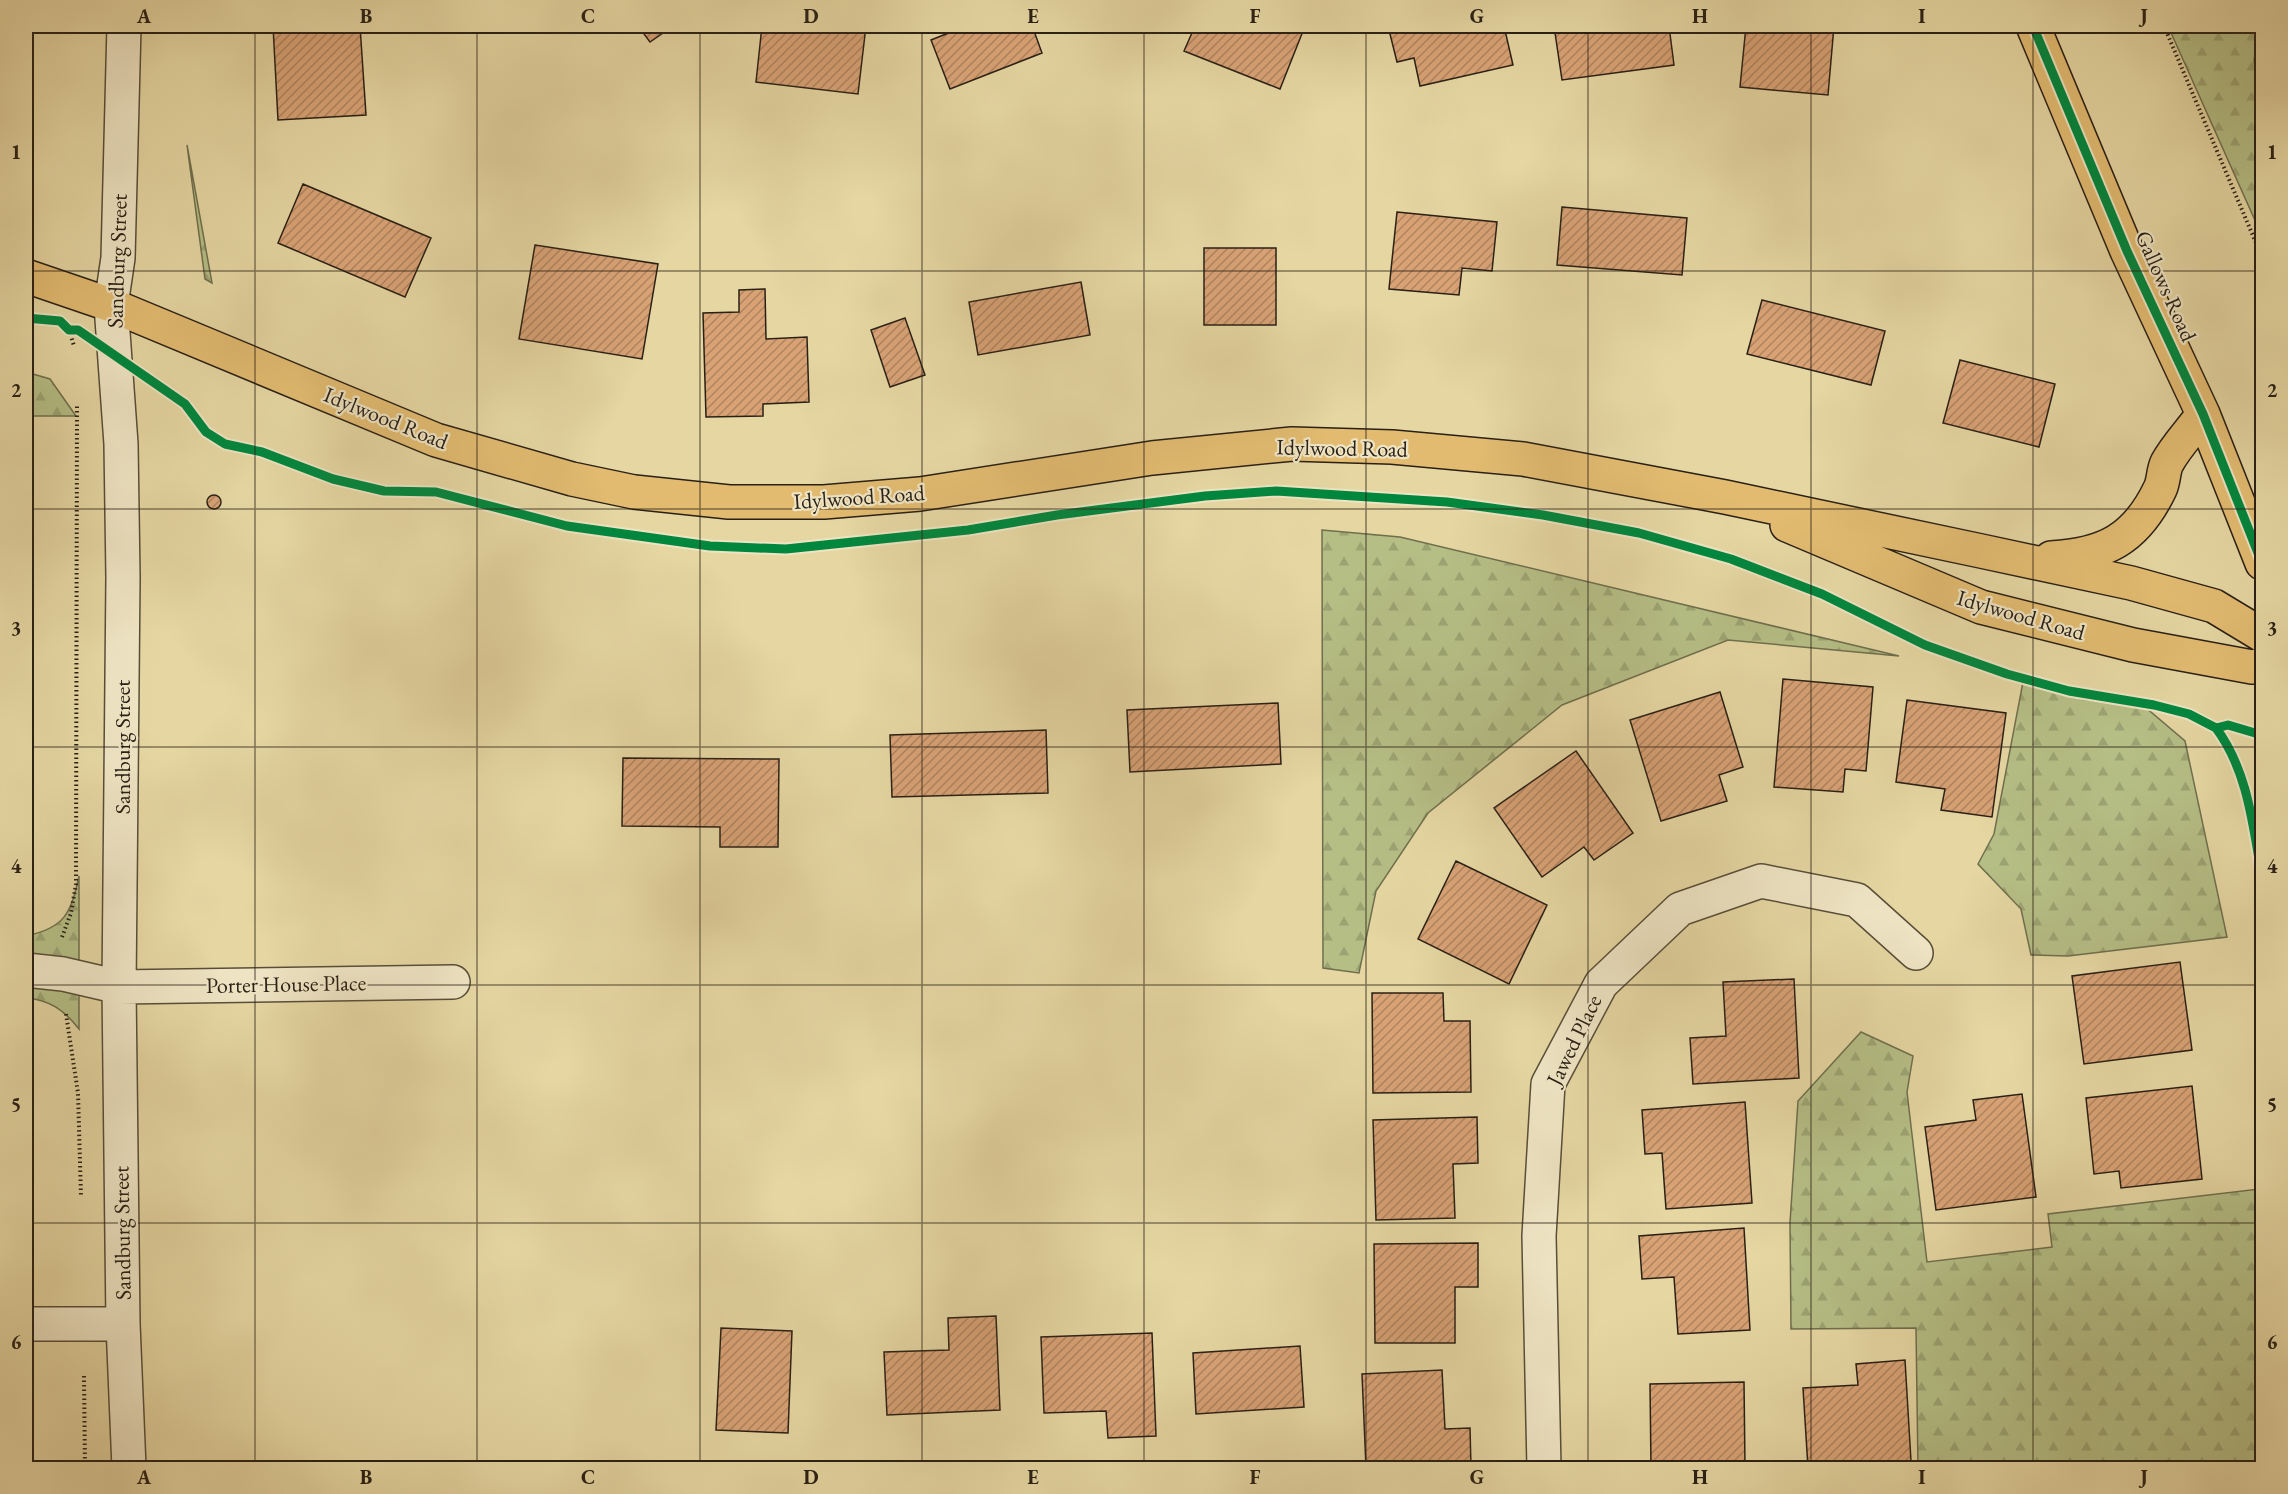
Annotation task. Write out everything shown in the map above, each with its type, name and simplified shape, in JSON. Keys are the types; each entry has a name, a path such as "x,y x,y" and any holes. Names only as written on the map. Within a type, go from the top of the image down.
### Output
{"main road":[{"name":"Gallows Road","path":"2033,26 2127,251 2203,414 2262,563"},
{"name":"Idylwood Road","path":"26,276 111,305 436,440 572,479 634,492 729,502 824,502 920,494 1152,458 1292,444 1392,447 1522,459 1725,497 2024,560 2131,583 2214,606 2262,634"},
{"path":"2024,560 2082,556 2108,547 2131,533 2150,509 2162,486 2167,463 2203,414"},
{"name":"Idylwood Road","path":"1725,497 1981,608 2133,645 2252,667 2262,665"}],"street":[{"name":"Sandburg Street","path":"124,26 118,258 111,305 121,444 123,577 119,987 123,1324 129,1468"},
{"name":"Jawed Place","path":"1544,1468 1539,1236 1548,1084 1601,984 1680,909 1761,881 1857,900 1916,953"},
{"name":"Porter House Place","path":"26,970 63,974 119,987 453,982"},
{"path":"26,1324 123,1324"}],"path":[{"path":"2164,26 2262,256"},
{"path":"60,321 69,330 74,349"},
{"path":"69,330 78,330 115,356"},
{"path":"77,394 76,884 71,913 62,934 65,1010 78,1093 81,1209"},
{"path":"84,1324 85,1468"}],"green space":[{"path":"2168,26 2259,26 2254,61 2262,121 2262,236"},
{"path":"187,145 212,283 205,279"},
{"path":"26,372 50,379 76,416 26,416"},
{"path":"1322,530 1400,537 1899,656 1728,640 1562,705 1428,813 1376,891 1359,973 1323,968"},
{"path":"2023,682 2145,707 2185,741 2227,937 2068,956 2031,955 2021,909 1978,864 1994,834"},
{"path":"79,876 79,1029 56,1007 26,998 26,936 50,928 64,917 73,900"},
{"path":"1861,1032 1913,1056 1907,1092 1927,1262 2052,1247 2048,1214 2259,1189 2262,1223 2262,1468 1918,1468 1916,1328 1791,1329 1790,1223 1798,1101"}],"building":[{"path":"273,26 360,26 366,115 278,120"},
{"path":"638,26 673,26 650,42"},
{"path":"762,26 866,26 858,94 756,82"},
{"path":"960,26 1049,26 1034,31 1042,53 950,89 931,40 961,28"},
{"path":"1195,26 1305,26 1280,89 1184,51"},
{"path":"1388,26 1504,26 1513,65 1420,86 1414,58 1397,62"},
{"path":"1554,26 1669,26 1674,65 1562,80"},
{"path":"1746,26 1834,26 1828,95 1740,87"},
{"path":"303,184 431,238 405,297 278,243"},
{"path":"1562,207 1687,218 1682,275 1557,265"},
{"path":"1397,212 1497,222 1492,271 1462,268 1459,295 1389,289"},
{"path":"535,245 658,264 642,359 519,339"},
{"path":"1204,248 1276,248 1276,325 1204,325"},
{"path":"1081,282 1090,335 978,355 969,302"},
{"path":"765,289 766,339 807,337 809,402 763,404 763,416 706,417 703,313 739,312 739,290"},
{"path":"1762,300 1885,331 1871,385 1747,354"},
{"path":"905,318 925,375 890,387 871,330"},
{"path":"1960,360 2055,384 2039,447 1943,423"},
{"path":"211,495 217,495 221,502 217,509 211,509 207,505 207,499"},
{"path":"1783,679 1873,687 1866,771 1845,769 1843,792 1774,787"},
{"path":"1720,692 1743,767 1719,775 1727,801 1661,821 1630,720"},
{"path":"1907,700 2006,713 1992,817 1941,810 1945,789 1896,782"},
{"path":"1278,703 1281,764 1130,772 1127,710"},
{"path":"1046,730 1048,793 892,797 890,735"},
{"path":"1576,751 1633,833 1594,860 1584,847 1542,877 1494,808"},
{"path":"623,758 779,759 778,847 720,847 720,827 622,826"},
{"path":"1456,861 1547,905 1509,984 1418,939"},
{"path":"2180,962 2192,1050 2084,1064 2072,976"},
{"path":"1794,979 1799,1078 1693,1084 1690,1038 1726,1036 1723,982"},
{"path":"1372,993 1443,993 1444,1021 1470,1021 1471,1092 1373,1093"},
{"path":"2192,1086 2202,1179 2121,1188 2119,1171 2094,1174 2086,1098"},
{"path":"2022,1094 2036,1197 1936,1210 1925,1127 1976,1120 1973,1100"},
{"path":"1745,1102 1752,1203 1666,1209 1662,1153 1645,1154 1642,1110"},
{"path":"1477,1117 1478,1163 1453,1164 1455,1218 1376,1220 1373,1120"},
{"path":"26,1153 29,1153 30,1243 26,1243"},
{"path":"1744,1228 1750,1330 1678,1334 1674,1277 1642,1279 1639,1236"},
{"path":"1478,1243 1478,1287 1455,1287 1455,1343 1375,1343 1374,1244"},
{"path":"996,1316 1000,1410 887,1415 884,1352 949,1350 948,1318"},
{"path":"721,1328 792,1331 788,1433 716,1430"},
{"path":"1152,1333 1156,1436 1108,1438 1106,1411 1044,1413 1041,1337"},
{"path":"1300,1346 1304,1407 1196,1414 1193,1353"},
{"path":"1905,1360 1911,1461 1808,1468 1803,1388 1858,1385 1856,1364"},
{"path":"1442,1370 1445,1429 1470,1428 1471,1467 1366,1468 1362,1374"},
{"path":"1744,1382 1745,1467 1651,1468 1650,1384"}],"cycle path":[{"path":"2033,26 2127,251 2203,414 2262,563"},
{"path":"26,318 60,321 69,330 78,330 185,404 206,432 225,444 262,452 333,479 384,491 436,492 567,526 710,546 786,549 968,530 1057,515 1205,496 1276,491 1447,502 1543,515 1639,533 1731,559 1822,594 1925,645 2007,674 2069,691 2154,705 2189,714 2216,728 2228,725 2262,735"},
{"path":"2216,728 2235,762 2248,800 2262,877"}]}
